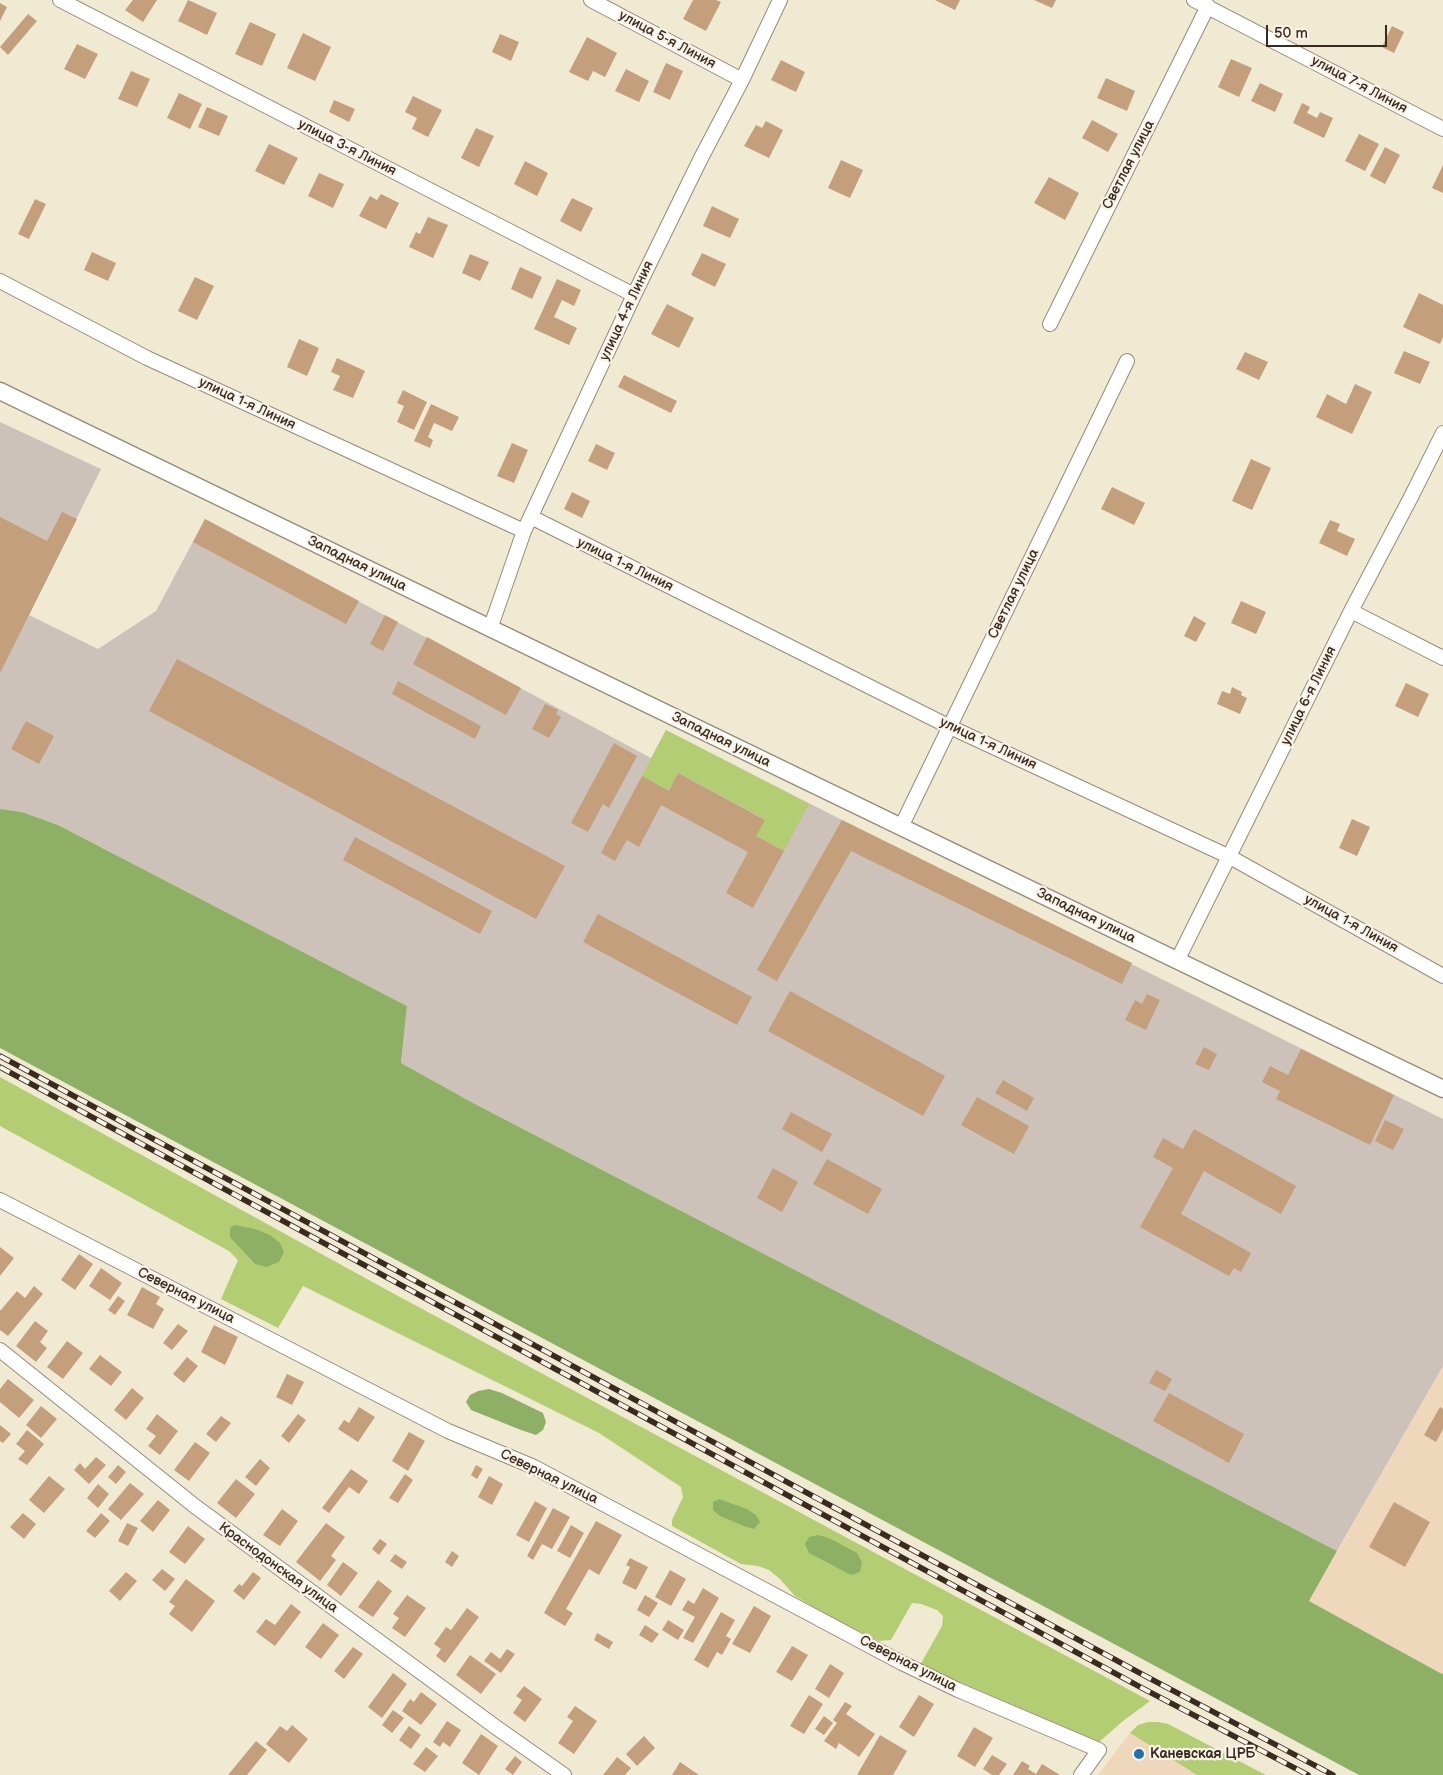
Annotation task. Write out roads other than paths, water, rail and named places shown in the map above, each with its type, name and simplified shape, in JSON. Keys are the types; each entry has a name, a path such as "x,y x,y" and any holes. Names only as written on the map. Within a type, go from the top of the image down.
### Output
{"street":[{"name":"улица 3-я Линия","path":"60,0 634,295"},
{"name":"улица 5-я Линия","path":"591,0 742,80"},
{"name":"улица 4-я Линия","path":"490,629 524,531 634,295 780,0"},
{"name":"улица 7-я Линия","path":"1194,0 1443,129"},
{"name":"Светлая улица","path":"1050,324 1208,6"},
{"name":"улица 1-я Линия","path":"0,281 147,358 524,531"},
{"name":"Светлая улица","path":"902,827 1127,362"},
{"name":"Западная улица","path":"0,391 1443,1089"},
{"name":"улица 6-я Линия","path":"1177,961 1351,611 1443,432"},
{"name":"улица 1-я Линия","path":"531,518 950,726 1230,857 1443,976"},
{"path":"1351,611 1443,658"},
{"name":"Северная улица","path":"0,1200 448,1431 534,1467 910,1667 958,1690 1099,1750 1081,1775"},
{"name":"Краснодонская улица","path":"1,1352 196,1507 564,1775"}],"railway":[{"path":"0,1056 1149,1678 1333,1775"},
{"path":"0,1067 1142,1688 1308,1775"}],"place":[{"name":"Каневская ЦРБ","path":"1139,1754"}]}
